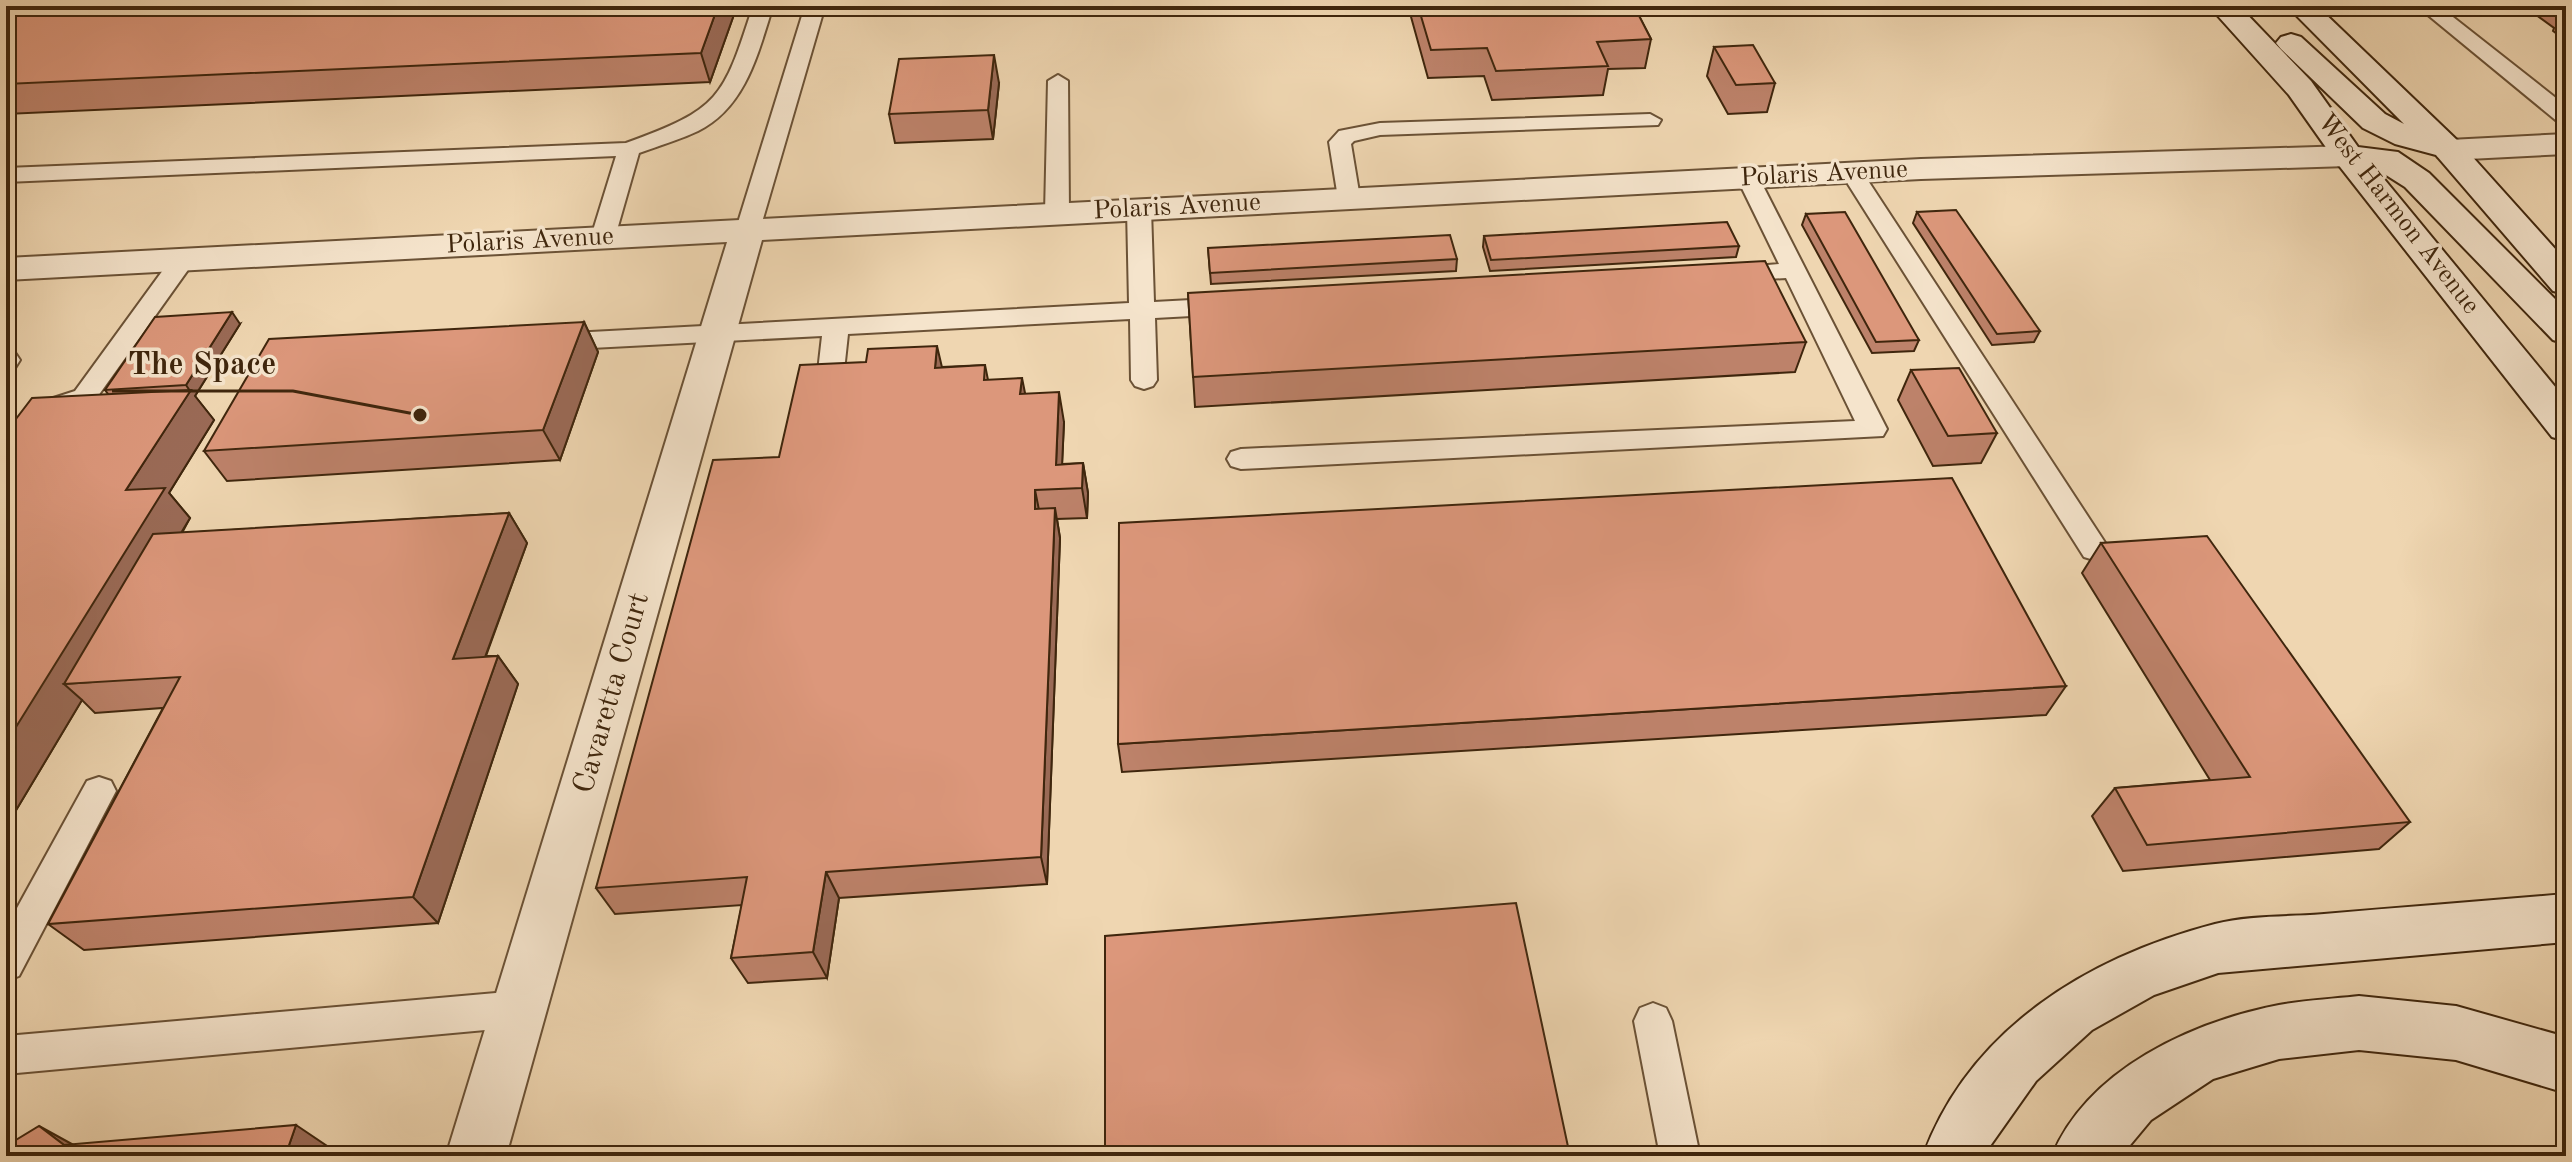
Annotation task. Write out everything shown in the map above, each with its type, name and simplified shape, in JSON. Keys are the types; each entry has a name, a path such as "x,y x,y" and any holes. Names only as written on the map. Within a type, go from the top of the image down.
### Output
{"street":[{"name":"West Harmon Avenue","path":"2223,6 2300,88 2348,156 2566,427"},
{"path":"2251,6 2374,121 2406,137 2449,150 2566,144"},
{"path":"2301,6 2449,150 2566,283"},
{"name":"Polaris Avenue","path":"6,269 1748,178 2348,156 2386,159 2417,180 2566,332"},
{"name":"Cavaretta Court","path":"476,1156 748,229"},
{"path":"1953,1156 1961,1133 2016,1061 2072,1011 2139,974 2218,948 2566,918"},
{"path":"2082,1156 2130,1100 2198,1056 2279,1032 2359,1023 2456,1033 2566,1065"}],"lane":[{"path":"6,175 629,149 694,125 719,106 740,77 763,6"},
{"path":"748,229 815,6"},
{"path":"2427,6 2566,117"},
{"path":"1057,213 1058,81"},
{"path":"2533,90 2566,88"},
{"path":"1349,198 1340,142 1347,136 1380,129 1650,120"},
{"path":"603,237 629,149"},
{"path":"1852,173 2094,549"},
{"path":"1241,459 1873,429 1748,178"},
{"path":"1139,209 1144,380"},
{"path":"6,462 44,410 84,397 183,260"},
{"path":"1715,275 1794,270"},
{"path":"526,343 1253,304"},
{"path":"830,380 836,328"},
{"path":"6,964 99,791"},
{"path":"6,1055 519,1009"},
{"path":"1653,1021 1680,1156"}],"building":[{"path":"6,6 718,6 701,53 6,84"},
{"path":"1418,6 1634,6 1651,39 1597,42 1608,66 1496,71 1487,48 1431,50"},
{"path":"1753,45 1775,83 1736,85 1714,47"},
{"path":"994,55 988,110 889,114 899,59"},
{"path":"1956,210 2040,331 1997,334 1917,212"},
{"path":"1845,212 1919,340 1876,342 1806,214"},
{"path":"1727,222 1739,246 1491,260 1484,236"},
{"path":"1450,235 1457,259 1210,273 1208,248"},
{"path":"1765,261 1806,342 1193,377 1188,293"},
{"path":"232,312 186,385 105,390 155,317"},
{"path":"584,322 543,430 204,451 269,339"},
{"path":"937,346 935,368 985,365 984,380 1022,378 1020,394 1059,392 1056,465 1083,463 1082,488 1035,490 1035,509 1055,508 1041,857 826,872 813,952 731,958 747,877 596,888 713,460 779,457 800,365 866,362 868,349"},
{"path":"1959,368 1997,433 1948,436 1911,370"},
{"path":"191,390 126,490 165,488 6,743 6,432 32,398"},
{"path":"1952,478 2066,686 1118,744 1119,523"},
{"path":"509,513 453,659 498,656 413,897 48,924 180,677 64,684 153,534"},
{"path":"2207,536 2410,822 2147,845 2115,788 2250,777 2101,543"},
{"path":"1516,903 1570,1156 1105,1156 1105,936"},
{"path":"296,1125 287,1151 248,1156 6,1156 6,1146 39,1126 64,1145"}],"place":[{"name":"The Space","path":"420,415"}]}
